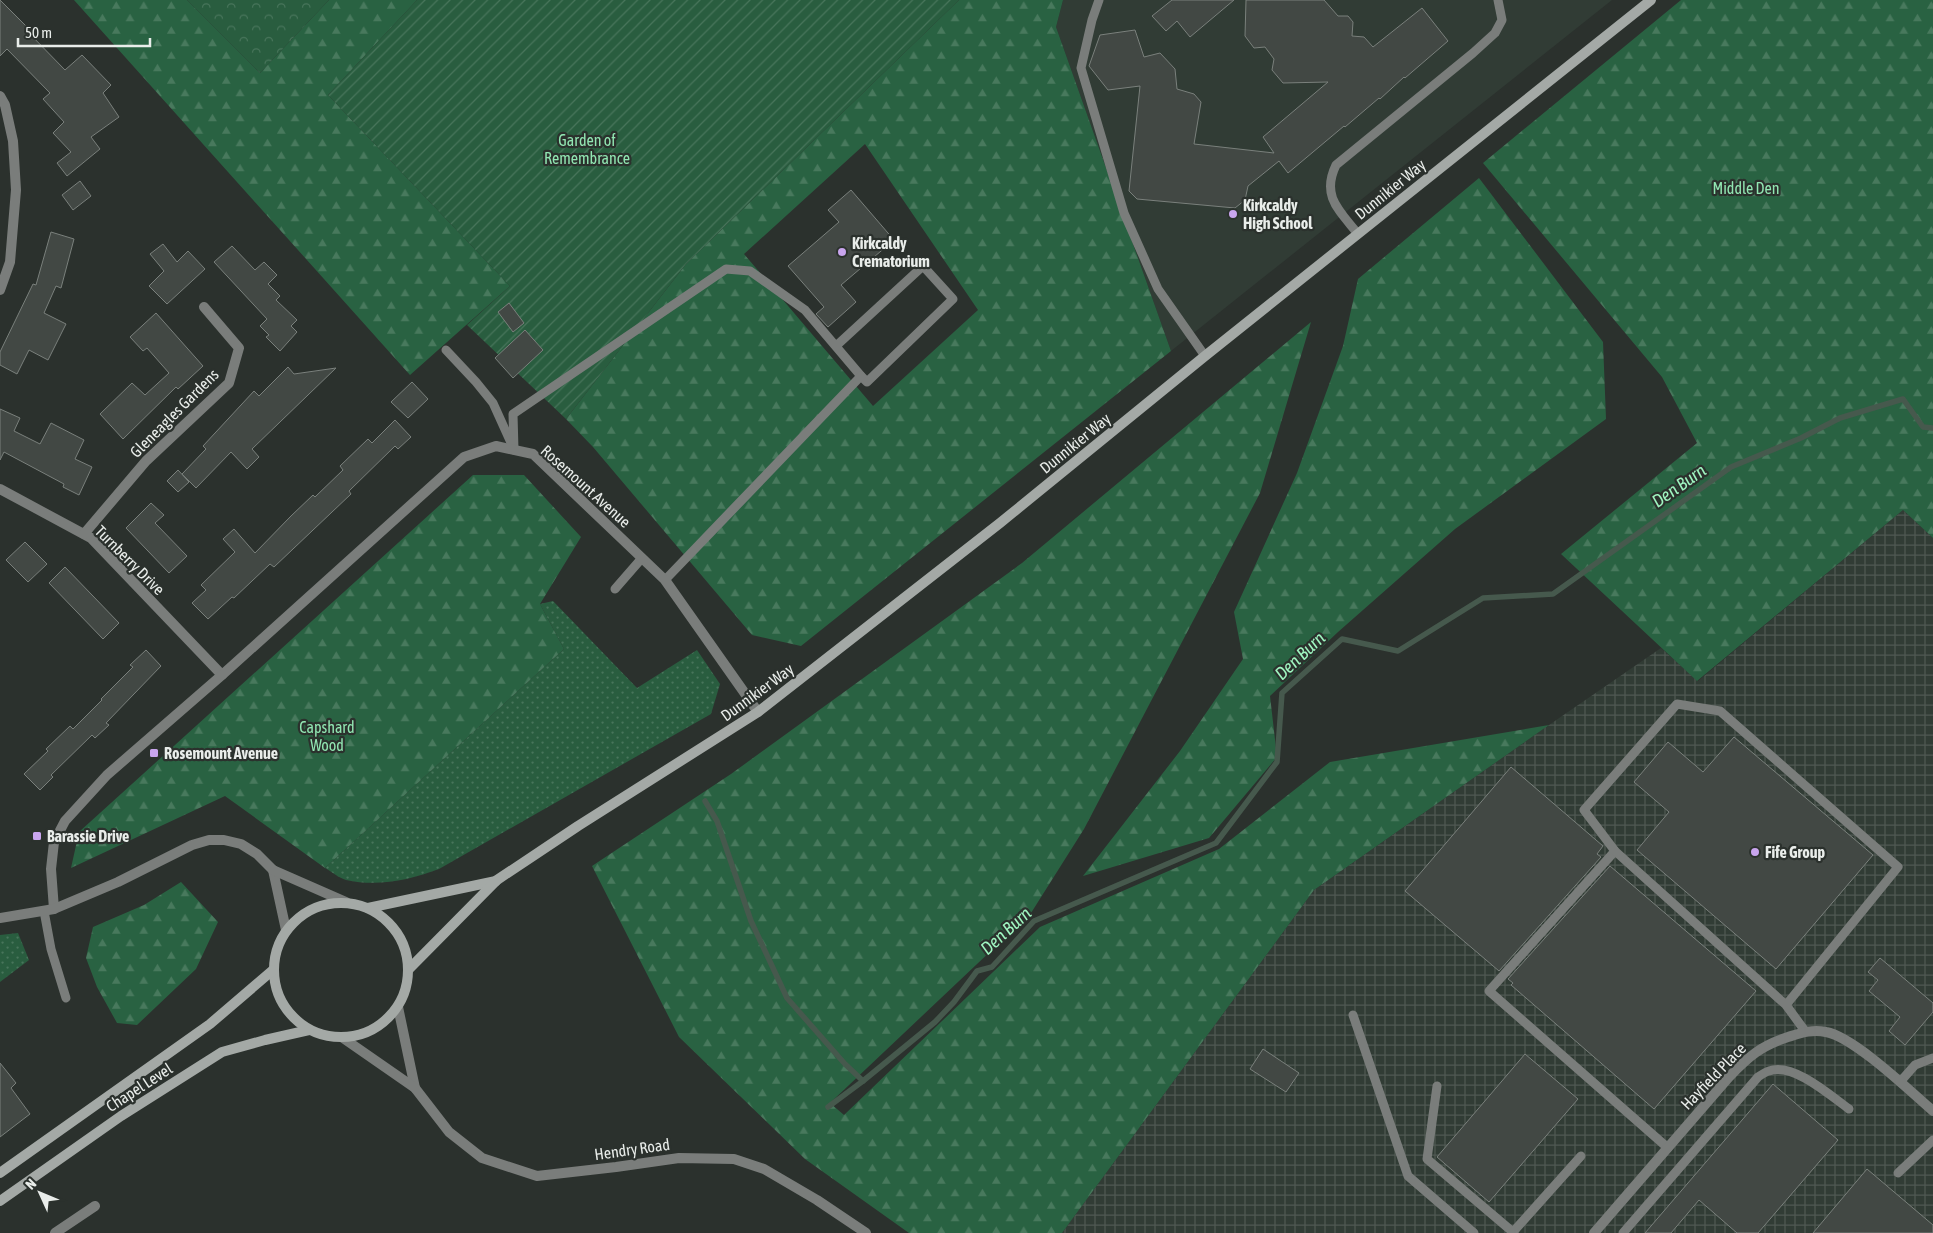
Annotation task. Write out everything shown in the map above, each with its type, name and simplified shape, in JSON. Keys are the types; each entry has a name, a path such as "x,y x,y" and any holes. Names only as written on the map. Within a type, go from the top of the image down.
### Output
{"main road":[{"name":"Dunnikier Way","path":"409,970 497,880 578,826 758,712 1000,523 1651,0"},
{"name":"Dunnikier Way","path":"368,908 497,880"},
{"path":"346,902 368,908 385,918 398,932 406,950 409,970 406,989 398,1007 383,1023 364,1034 343,1038 326,1036 309,1030 295,1019 283,1005 276,988 274,970 277,949 286,930 303,914 323,904 346,902"},
{"name":"Chapel Level","path":"0,1173 210,1024 274,970"},
{"name":"Chapel Level","path":"0,1200 121,1116 222,1052 309,1030"}],"street":[{"path":"0,96 5,105 13,142 16,190 10,262 0,290"},
{"name":"Gleneagles Gardens","path":"84,534 146,461 229,383 239,348 204,307"},
{"name":"Rosemount Avenue","path":"49,910 54,842 65,821 106,775 222,675 464,457 496,446 533,454 665,580 758,712"},
{"name":"Turnberry Drive","path":"0,489 90,538 222,675"},
{"path":"0,918 49,910 118,882 192,845 209,840 224,840 241,844 257,854 273,870 346,902"},
{"path":"273,870 286,930"},
{"name":"Hendry Road","path":"398,1007 416,1088"},
{"name":"Hayfield Place","path":"1594,1233 1729,1077 1748,1058 1769,1043 1805,1031 1826,1032 1845,1039 1900,1082 1933,1111"},
{"name":"Hendry Road","path":"343,1038 416,1088 449,1132 482,1158 537,1176 679,1158 734,1159 764,1169 817,1200 862,1232"},
{"path":"55,1233 95,1206"}],"lane":[{"path":"1099,0 1092,20 1081,68 1124,213 1158,289 1206,356"},
{"path":"1358,234 1335,205 1330,190 1330,178 1336,165 1496,33 1502,20 1498,0"},
{"path":"514,450 514,414 726,270 750,271 805,310 836,346 862,376 867,382 953,299 923,266 836,346"},
{"path":"446,350 493,403 514,450"},
{"path":"665,580 862,376"},
{"path":"615,589 642,558"},
{"path":"1786,1005 1898,867 1720,711 1678,704 1584,810 1615,850 1786,1005 1805,1031"},
{"path":"1615,850 1489,991 1668,1148"},
{"path":"49,910 51,949 66,998"},
{"path":"1354,1015 1408,1176 1474,1233"},
{"path":"1900,1082 1915,1065 1933,1058"},
{"path":"1623,1233 1758,1077 1769,1070 1782,1070 1802,1077 1818,1086 1849,1110"},
{"path":"1437,1086 1427,1159 1514,1232 1581,1156"},
{"path":"1898,1173 1933,1140"}],"shaded area":[{"name":"Kirkcaldy High School","path":"1063,0 1612,0 1171,351 1056,27"},
{"path":"1903,510 1933,538 1933,1233 1062,1233 1314,890 1661,648 1698,681"}],"green space":[{"path":"74,0 187,0 260,73 329,0 417,0 328,95 510,286 410,375"},
{"path":"187,0 329,0 260,73"},
{"name":"Garden of Remembrance","path":"417,0 959,0 686,264 566,419 467,325 510,286 328,95"},
{"path":"959,0 1063,0 1056,27 1171,351 801,646 752,635 593,447 566,419 686,264","holes":["865,144 978,310 873,406 744,254"]},
{"name":"Middle Den","path":"1681,0 1933,0 1933,538 1903,510 1697,681 1561,554 1697,443 1662,377 1483,163"},
{"path":"1479,178 1603,342 1606,419 1455,529 1338,632 1270,696 1277,757 1209,838 1083,876 1180,751 1243,659 1234,612 1297,473 1343,346 1358,279"},
{"path":"1311,322 1260,493 1084,829 1031,913 830,1103 844,1115 1040,927 1219,849 1330,762 1549,725 1314,890 1062,1233 909,1233 805,1159 679,1037 592,866 731,774 1022,563"},
{"name":"Capshard Wood","path":"473,475 524,475 581,537 540,604 564,649 325,868 225,796 71,868 79,832"},
{"path":"553,601 637,688 697,650 720,684 711,714 439,869 405,879 370,883 346,880 325,868 564,649 540,604"},
{"path":"181,882 218,922 196,969 137,1025 117,1023 97,987 86,958 93,927 144,905"},
{"path":"18,933 29,960 0,982 0,935"}],"building":[{"path":"0,0 29,29 27,31 65,70 82,55 111,85 103,93 119,117 91,137 100,149 67,176 57,163 71,152 53,133 64,122 43,99 50,93 7,49 0,56"},
{"path":"1172,0 1234,0 1190,37 1177,21 1166,31 1152,16"},
{"path":"1246,0 1324,0 1338,16 1348,16 1353,22 1352,36 1364,37 1373,47 1422,8 1448,41 1288,173 1279,161 1248,186 1245,200 1235,208 1137,199 1129,191 1140,86 1108,90 1089,66 1100,35 1135,30 1144,57 1160,53 1175,69 1177,89 1194,94 1201,102 1194,144 1274,153 1263,137 1328,82 1283,83 1272,70 1274,59 1265,47 1254,48 1245,36"},
{"path":"80,181 91,196 73,210 62,195"},
{"name":"Kirkcaldy Crematorium","path":"851,190 894,240 841,285 856,302 828,327 816,314 824,307 788,266 839,222 828,210"},
{"path":"51,232 74,239 61,288 56,286 44,313 66,324 48,360 29,350 17,374 0,365 0,352 33,284 36,285"},
{"path":"163,244 177,262 188,251 205,269 167,304 149,286 164,271 150,254"},
{"path":"232,246 255,270 264,262 277,275 268,284 280,296 276,300 297,320 291,326 297,332 280,351 266,337 269,335 260,326 267,319 214,262"},
{"path":"509,303 524,323 513,332 498,312"},
{"path":"156,313 203,366 178,389 176,387 123,439 100,414 132,383 145,395 169,373 147,348 143,351 130,337"},
{"path":"525,330 543,350 513,378 495,358"},
{"path":"288,367 294,374 336,368 252,449 259,457 247,469 231,452 196,488 182,474 206,449 203,446 254,391 259,396"},
{"path":"412,382 428,399 408,418 391,402"},
{"path":"0,409 20,418 14,431 40,444 51,423 84,440 75,459 92,467 79,495 63,487 64,484 4,452 0,460"},
{"path":"395,420 411,437 398,449 395,446 349,491 351,494 274,567 270,564 234,598 232,597 208,619 192,603 206,590 201,585 235,552 223,539 234,529 255,553 313,495 315,497 343,470 340,466 368,439 372,443"},
{"path":"178,470 189,482 178,492 167,481"},
{"path":"151,503 164,515 155,523 187,556 169,573 126,528"},
{"path":"25,542 47,564 28,582 6,560"},
{"path":"65,567 119,623 103,639 49,583"},
{"path":"146,650 161,666 106,723 109,725 95,738 92,735 51,775 53,777 40,790 24,774 70,726 73,729 102,700 133,667 130,665"},
{"name":"Fife Group","path":"1734,737 1873,855 1776,969 1637,850 1669,812 1634,782 1668,742 1703,772"},
{"path":"1511,767 1603,846 1597,854 1601,857 1499,971 1405,891"},
{"path":"1610,866 1756,991 1654,1109 1511,985 1513,983 1508,979"},
{"path":"1880,958 1933,1003 1933,1012 1905,1045 1889,1031 1900,1017 1869,991 1878,980 1868,972"},
{"path":"1263,1049 1299,1073 1286,1092 1250,1069"},
{"path":"1525,1054 1578,1099 1489,1202 1437,1157"},
{"path":"0,1063 16,1083 11,1088 30,1114 0,1137"},
{"path":"1773,1084 1838,1140 1758,1233 1737,1233 1699,1200 1671,1233 1645,1233"},
{"path":"1867,1169 1933,1225 1933,1233 1813,1233"}],"waterway":[{"name":"Den Burn","path":"828,1107 935,1022 954,1002 977,971 992,967 1034,921 1216,843 1277,762 1282,693 1342,639 1398,651 1483,598 1553,594 1731,467 1801,438 1840,418 1903,399 1923,427 1933,428"},
{"path":"705,801 717,821 751,921 787,998 845,1064 863,1081"}],"place":[{"name":"Kirkcaldy High School","path":"1233,214"},
{"name":"Kirkcaldy Crematorium","path":"842,252"},
{"name":"Rosemount Avenue","path":"154,753"},
{"name":"Barassie Drive","path":"37,836"},
{"name":"Fife Group","path":"1755,852"}]}
